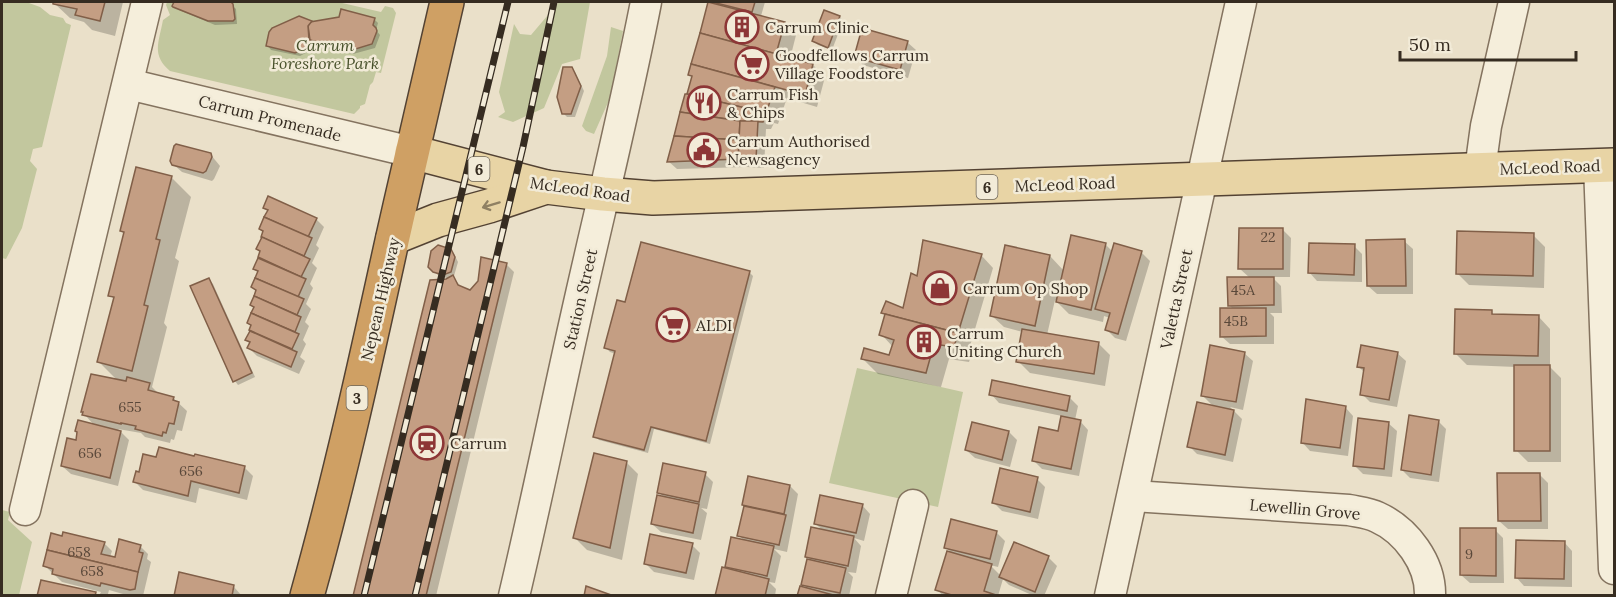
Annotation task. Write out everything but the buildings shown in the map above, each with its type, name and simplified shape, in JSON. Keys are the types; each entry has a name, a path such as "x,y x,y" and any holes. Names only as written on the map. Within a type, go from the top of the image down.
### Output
{"highway":[{"name":"Nepean Highway","path":"307,596 340,471 447,2"}],"main road":[{"name":"McLeod Road","path":"412,152 546,187 603,194 670,198 1607,165"},
{"path":"393,238 438,220 546,187"}],"street":[{"path":"25,510 147,2"},
{"name":"Station Street","path":"514,596 603,194 628,92 646,2"},
{"name":"Valetta Street","path":"1110,596 1241,2"},
{"path":"1480,170 1486,126 1514,2"},
{"name":"Carrum Promenade","path":"128,84 412,152"},
{"path":"1607,165 1614,569"},
{"name":"Lewellin Grove","path":"1133,495 1349,510 1376,517 1399,531 1420,556 1431,585 1430,596"},
{"path":"891,596 913,505"}],"green space":[{"path":"2,2 29,3 40,7 50,15 63,18 71,25 42,147 33,149 30,161 37,169 22,228 6,259 2,258"},
{"name":"Carrum Foreshore Park","path":"167,2 338,2 381,12 385,6 393,8 396,13 381,73 376,72 365,104 360,106 354,114 170,71 158,54 163,20 170,15"},
{"path":"559,2 590,2 580,59 562,64 544,108 513,122 498,117 505,112 499,92 514,24 520,34 531,35"},
{"path":"611,27 623,31 610,98 594,134 586,131 582,126 607,56"},
{"path":"857,368 963,392 938,507 829,483"},
{"path":"2,510 10,512 8,520 32,542 19,595 2,595"}],"railway":[{"path":"364,596 508,2"},
{"path":"415,596 523,147 554,2"}],"place":[{"name":"Carrum Clinic","path":"742,27"},
{"name":"Goodfellows Carrum Village Foodstore","path":"752,64"},
{"name":"Carrum Fish & Chips","path":"704,103"},
{"name":"Carrum Authorised Newsagency","path":"704,150"},
{"name":"Carrum Op Shop","path":"940,288"},
{"name":"ALDI","path":"673,325"},
{"name":"Carrum Uniting Church","path":"924,342"},
{"name":"Carrum","path":"427,443"}]}
